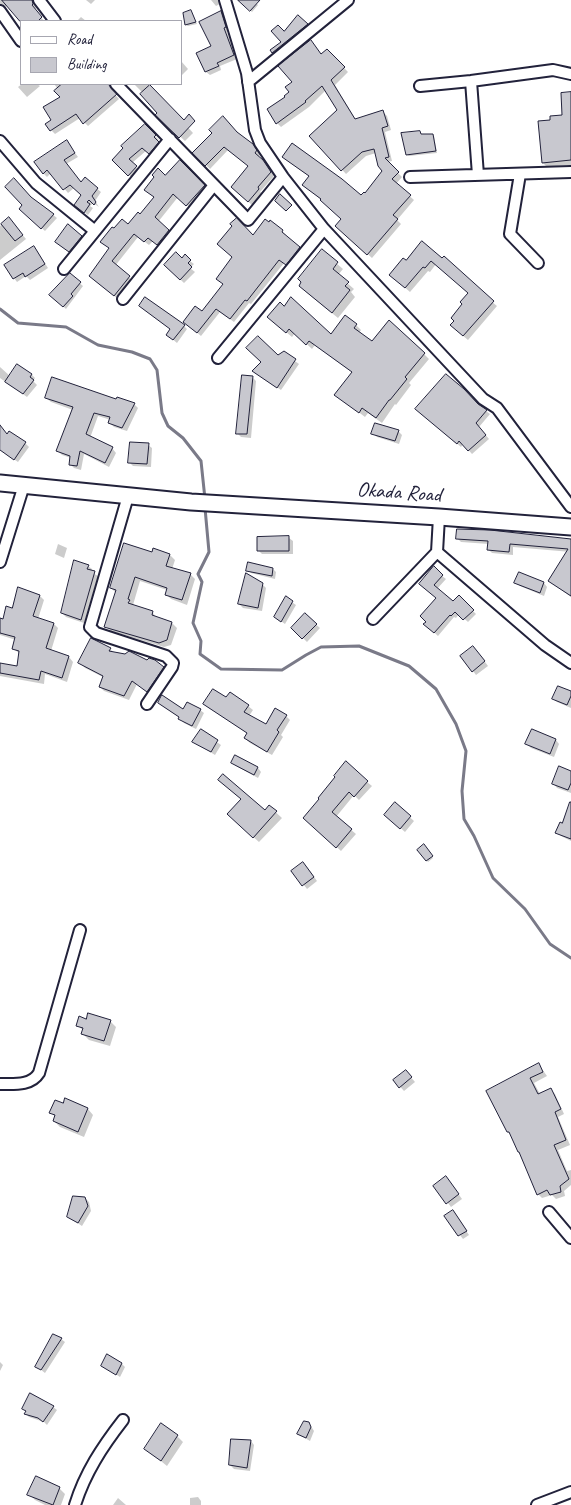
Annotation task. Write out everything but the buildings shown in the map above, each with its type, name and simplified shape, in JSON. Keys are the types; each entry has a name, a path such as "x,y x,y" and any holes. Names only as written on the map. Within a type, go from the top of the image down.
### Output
{"street":[{"path":"39,0 54,20"},
{"path":"225,0 248,82 257,137 283,177 324,229 483,399 497,408 571,507"},
{"path":"248,82 348,0"},
{"path":"0,11 20,40"},
{"path":"420,86 553,70 571,74"},
{"path":"471,81 478,175"},
{"path":"117,85 248,220 283,177"},
{"path":"64,269 170,139"},
{"path":"0,141 36,183 95,231"},
{"path":"410,177 571,172"},
{"path":"520,174 510,234 538,263"},
{"path":"123,299 214,185"},
{"path":"218,358 324,229"},
{"name":"Okada Road","path":"0,483 190,502 571,527"},
{"path":"0,562 24,486"},
{"path":"128,496 90,627 96,633 166,656 173,663 147,704"},
{"path":"373,619 437,552 438,517"},
{"path":"437,552 545,645 571,663"},
{"path":"0,1084 30,1082 39,1073 80,930"},
{"path":"549,1212 571,1238"},
{"path":"75,1505 82,1484 92,1465 103,1446 123,1420"},
{"path":"538,1505 571,1492"}],"waterway":[{"path":"0,309 18,323 66,327 98,345 132,352 150,359 157,370 162,413 168,426 183,438 201,461 205,499"},
{"path":"205,508 209,552 198,574 202,582 193,623 201,641 200,654 221,669 282,670 321,647 359,646 409,666 436,689 456,724 466,751 462,791 464,819 493,878 525,909 550,944 571,958"}]}
